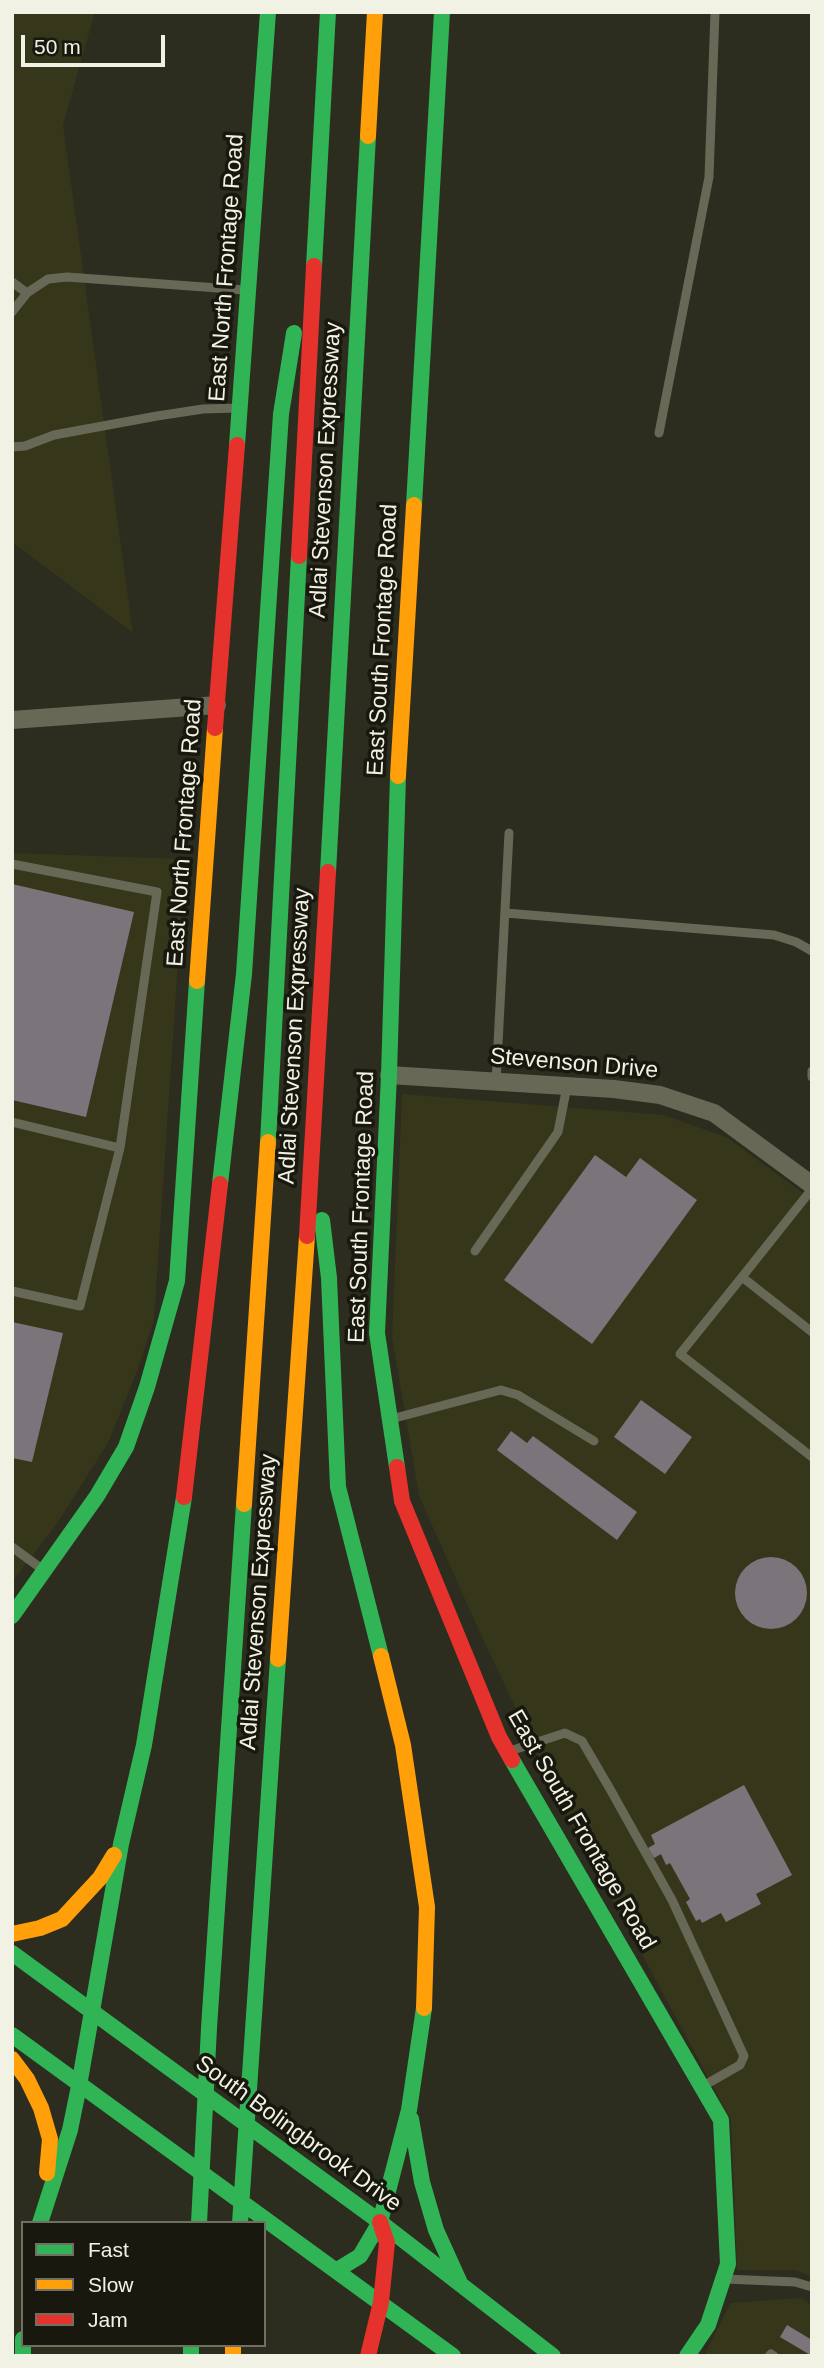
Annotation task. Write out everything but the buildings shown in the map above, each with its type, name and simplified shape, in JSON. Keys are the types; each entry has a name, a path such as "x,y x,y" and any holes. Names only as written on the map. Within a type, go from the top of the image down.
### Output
{"main road":[{"name":"East North Frontage Road","path":"12,1616 97,1496 126,1447 147,1387 177,1281 268,12"},
{"name":"Adlai Stevenson Expressway","path":"199,2221 209,2028 267,1155 328,12"},
{"name":"Adlai Stevenson Expressway","path":"240,2221 313,1141 375,12"},
{"name":"East South Frontage Road","path":"442,12 396,808 389,1075 377,1333 402,1501 506,1752 721,2120 728,2264 708,2325 687,2356"},
{"path":"42,2216 70,2130 79,2086 121,1843 144,1745 183,1506 244,974 281,414 323,140"},
{"path":"313,1141 330,1278 338,1487 403,1745 427,1907 425,2003 409,2110 380,2222 360,2256 337,2270"},
{"path":"12,1934 40,1928 62,1919 100,1878 121,1843"},
{"name":"South Bolingbrook Drive","path":"12,1953 380,2222 553,2356"},
{"path":"12,2035 453,2356"},
{"path":"12,2059 41,2108 50,2139 42,2216"},
{"path":"409,2110 422,2182 436,2230 460,2283"},
{"path":"368,2356 381,2302 387,2243 380,2222"}],"street":[{"path":"12,720 218,705"},
{"name":"Stevenson Drive","path":"389,1075 567,1086 660,1095 714,1113 812,1187"}],"lane":[{"path":"659,433 709,177 715,12"},
{"path":"12,312 27,293 48,279 67,277 249,291"},
{"path":"12,282 27,293"},
{"path":"12,447 25,446 54,435 157,416 203,409 240,408"},
{"path":"496,1082 509,833"},
{"path":"12,864 157,892 120,1148 80,1306 12,1291"},
{"path":"505,913 774,935 812,951"},
{"path":"812,1071 812,1077"},
{"path":"475,1251 558,1132 567,1086"},
{"path":"12,1122 120,1148"},
{"path":"812,1187 680,1354 812,1457"},
{"path":"743,1277 812,1332"},
{"path":"390,1420 501,1390 517,1395 594,1441"},
{"path":"12,1547 45,1571"},
{"path":"506,1752 565,1733 582,1741 671,1900 744,2056 740,2065 702,2087"},
{"path":"723,2278 795,2282 812,2287"}],"shaded area":[{"path":"12,12 95,12 63,125 133,633 12,542"},
{"path":"12,853 185,859 154,1320 108,1443 56,1525 12,1582"},
{"path":"402,1094 664,1115 728,1138 812,1200 812,2277 796,2270 737,2270 731,2120 567,1815 480,1633 419,1496 392,1337"},
{"path":"800,2298 812,2305 812,2356 704,2356 730,2303"}],"traffic: fast":[{"path":"237,445 268,12"},
{"path":"314,266 328,12"},
{"path":"414,505 442,12"},
{"path":"328,872 368,136"},
{"path":"220,1184 244,974 281,414 294,333"},
{"path":"268,1142 299,556"},
{"path":"397,1467 377,1333 389,1075 398,776"},
{"path":"12,1616 97,1496 126,1447 147,1387 177,1281 197,981"},
{"path":"322,1220 329,1278 338,1487 381,1656"},
{"path":"41,2221 70,2130 79,2086 121,1844 144,1745 184,1497"},
{"path":"199,2221 209,2028 244,1504"},
{"path":"240,2221 278,1659"},
{"path":"512,1760 721,2120 728,2264 708,2325 687,2356"},
{"path":"12,1953 380,2222 553,2356"},
{"path":"337,2270 360,2256 380,2222 409,2110 424,2008"},
{"path":"12,2035 453,2356"},
{"path":"411,2119 422,2182 436,2230 460,2283"},
{"path":"23,2347 23,2356"},
{"path":"191,2347 191,2356"}],"traffic: slow":[{"path":"368,136 375,12"},
{"path":"398,776 414,505"},
{"path":"197,981 215,728"},
{"path":"244,1504 268,1142"},
{"path":"278,1659 307,1236"},
{"path":"381,1656 403,1745 427,1907 424,2008"},
{"path":"12,1934 40,1928 62,1919 100,1878 114,1855"},
{"path":"12,2059 27,2079 41,2108 50,2139 47,2173"},
{"path":"233,2347 233,2356"}],"traffic: jam":[{"path":"299,556 314,266"},
{"path":"215,728 237,445"},
{"path":"307,1236 328,872"},
{"path":"184,1497 220,1184"},
{"path":"397,1467 402,1501 499,1737 512,1760"},
{"path":"368,2356 381,2302 387,2243 380,2222"}]}
